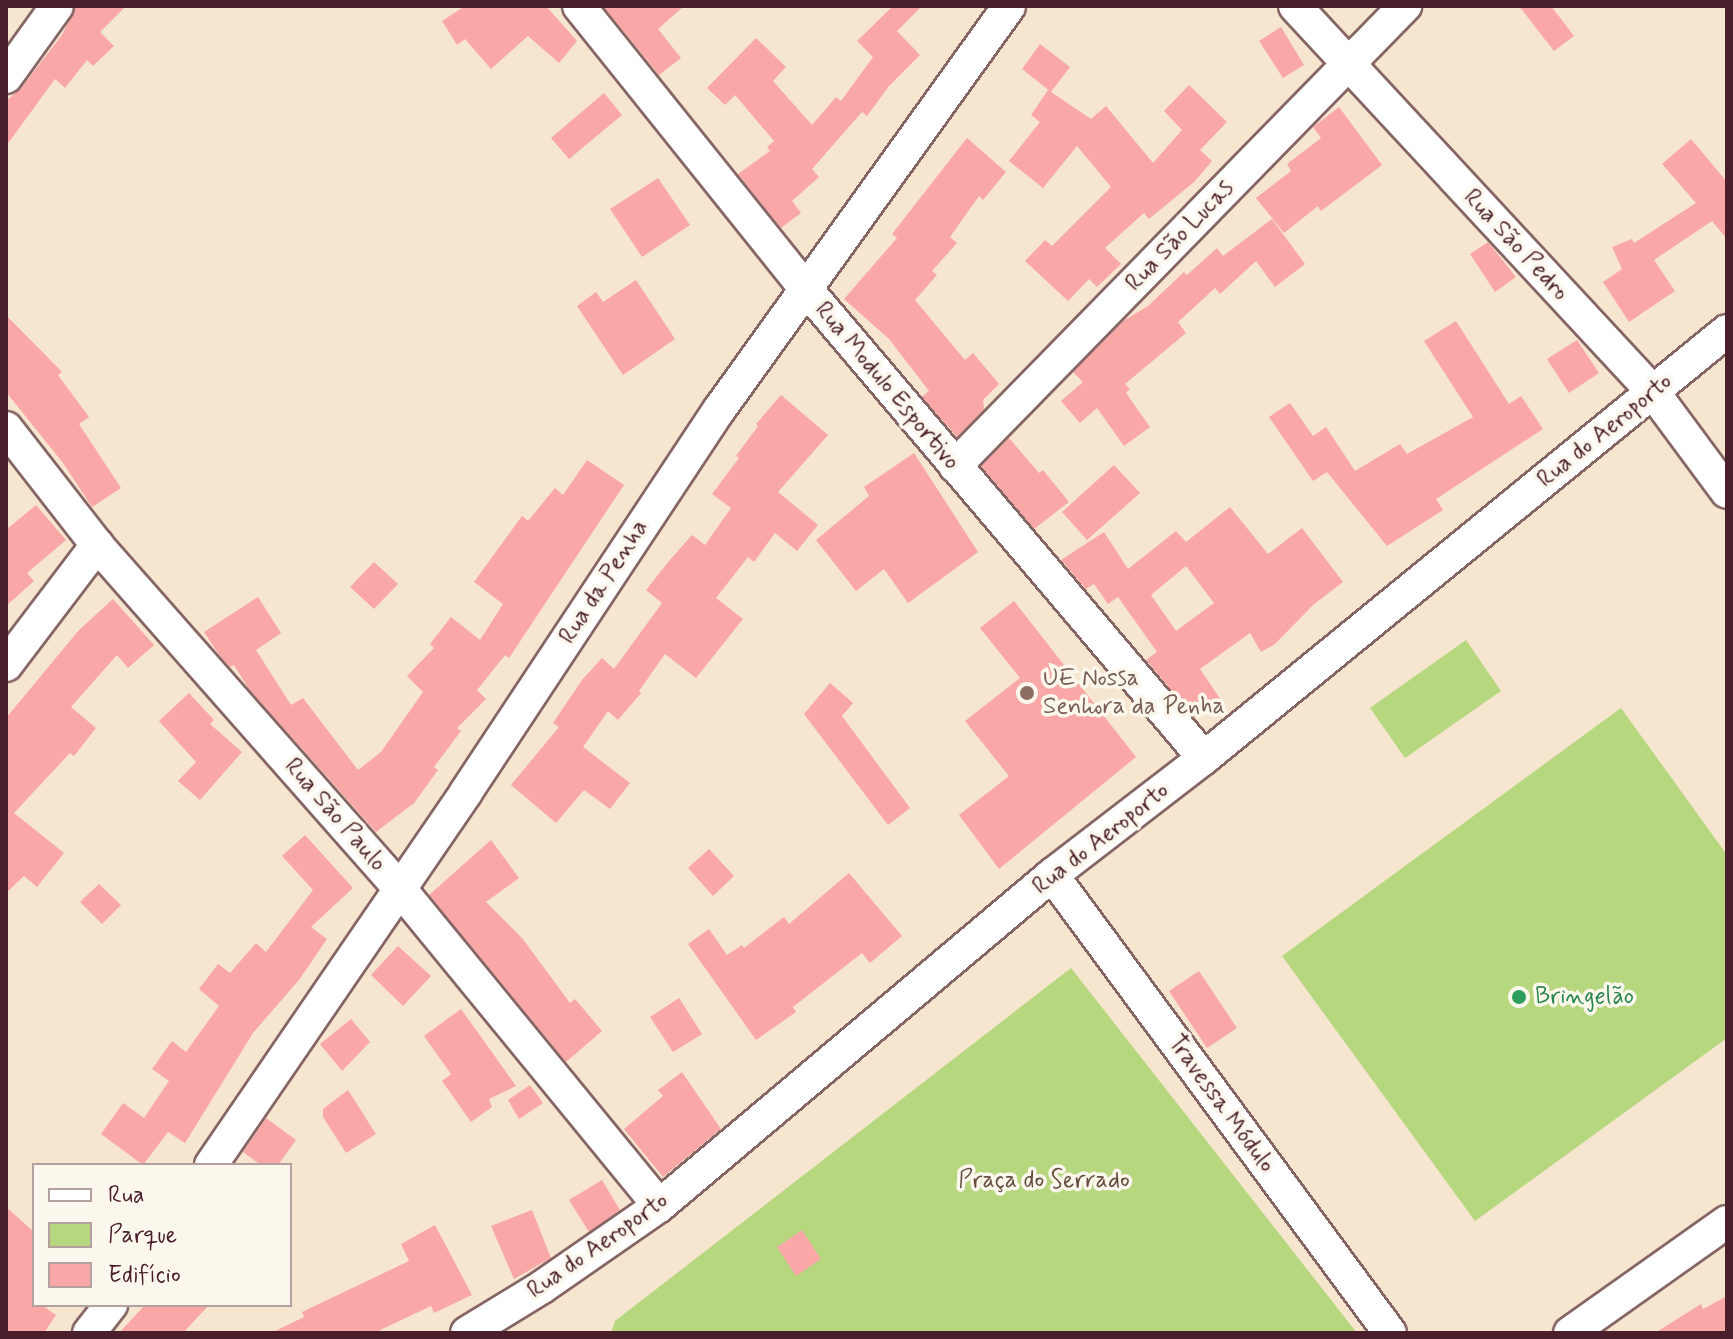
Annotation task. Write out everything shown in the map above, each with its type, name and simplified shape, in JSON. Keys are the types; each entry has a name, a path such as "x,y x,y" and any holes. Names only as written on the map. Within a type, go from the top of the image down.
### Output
{"street":[{"path":"6,77 57,6"},
{"name":"Rua Modulo Esportivo","path":"579,6 806,289 1204,758"},
{"name":"Rua da Penha","path":"212,1163 400,889 679,469 1009,6"},
{"name":"Rua São Pedro","path":"1295,6 1653,392 1727,492"},
{"name":"Rua São Lucas","path":"955,466 1405,6"},
{"name":"Rua do Aeroporto","path":"467,1333 542,1287 659,1206 1052,875 1204,758 1727,331"},
{"name":"Rua São Paulo","path":"6,428 97,545 400,889 659,1206"},
{"path":"6,665 97,545"},
{"name":"Travessa Módulo","path":"1052,875 1390,1333"},
{"path":"1570,1333 1727,1222"},
{"path":"89,1333 109,1307"}],"green space":[{"path":"1466,640 1501,691 1405,758 1370,708"},
{"name":"Bringelão","path":"1621,708 1727,855 1727,1038 1475,1221 1282,956"},
{"name":"Praça do Serrado","path":"1071,968 1357,1333 611,1333 615,1321"}],"building":[{"path":"76,6 126,6 100,32 114,46 93,66 87,60 65,88 55,79 6,146 6,101 21,88 62,35"},
{"path":"465,6 546,6 577,41 559,63 528,36 491,69 465,39 457,45 442,21"},
{"path":"603,6 684,6 658,29 681,58 659,75"},
{"path":"893,6 922,6 897,31 920,55 889,86 867,116 862,112 812,169 819,177 792,201 801,213 781,228 738,174 770,151 767,147 774,141 735,95 725,105 707,88 756,38 786,67 773,81 812,125 836,97 841,101 873,57 857,41"},
{"path":"1519,6 1551,6 1574,36 1554,51"},
{"path":"1281,27 1304,65 1283,78 1259,41"},
{"path":"1040,44 1070,67 1051,92 1022,69"},
{"path":"1189,85 1227,122 1200,150 1212,161 1194,182 1149,219 1144,213 1105,248 1121,264 1097,287 1089,279 1068,301 1025,261 1045,240 1052,246 1111,187 1077,146 1043,188 1009,161 1040,122 1031,115 1048,90 1091,119 1106,106 1153,163 1182,130 1164,111"},
{"path":"604,93 622,115 569,159 551,138"},
{"path":"1339,107 1382,165 1321,211 1318,206 1284,233 1256,198 1291,171 1287,164 1321,138 1313,127"},
{"path":"967,138 1006,172 983,200 979,196 950,237 957,243 932,271 937,275 915,300 965,360 973,353 999,384 983,400 984,409 957,437 922,397 929,391 889,339 844,299 897,238 892,234"},
{"path":"1691,139 1727,182 1727,239 1712,221 1654,260 1675,291 1629,322 1603,282 1622,269 1612,247 1632,239 1634,243 1696,203 1662,164"},
{"path":"658,178 690,225 642,257 610,209"},
{"path":"1272,219 1305,264 1275,287 1256,261 1220,294 1215,288 1178,322 1186,333 1125,384 1130,389 1126,393 1150,427 1124,446 1097,408 1080,423 1061,401 1083,382 1073,372 1123,321 1148,306 1184,272 1187,275 1217,248 1223,256"},
{"path":"1488,242 1516,277 1495,292 1470,254"},
{"path":"636,280 675,339 623,375 577,306 596,292 603,302"},
{"path":"6,315 62,372 58,375 89,417 79,424 121,488 92,507 63,463 6,392"},
{"path":"1456,321 1509,404 1521,396 1543,429 1436,499 1443,510 1387,546 1327,472 1313,481 1269,417 1290,403 1313,436 1326,427 1355,471 1400,444 1407,454 1473,417 1424,341"},
{"path":"1577,340 1599,373 1569,393 1547,359"},
{"path":"781,395 828,435 778,492 818,525 797,551 775,533 754,562 748,557 716,598 743,619 696,678 665,654 639,691 641,693 618,720 608,711 583,747 630,783 610,809 584,790 556,823 511,785 559,727 553,723 582,680 602,658 614,669 662,603 646,590 669,561 692,535 705,545 731,508 712,494 739,458 736,456 758,426 756,424"},
{"path":"1009,438 1039,473 1043,470 1069,502 1034,529 981,466"},
{"path":"914,453 978,552 908,603 884,569 856,591 816,540 869,496 864,487"},
{"path":"587,460 624,485 509,658 505,655 477,690 486,699 457,728 461,731 434,767 438,770 414,803 376,832 249,689 234,665 230,667 220,656 204,632 258,597 281,633 256,650 291,705 303,698 358,770 381,752 423,692 407,676 434,648 430,644 451,617 480,640 503,604 474,582 522,516 528,521 555,488 563,495"},
{"path":"1114,465 1140,493 1087,540 1062,512"},
{"path":"36,505 66,540 27,573 34,581 6,606 6,530"},
{"path":"1230,507 1268,554 1302,528 1343,582 1313,605 1275,644 1261,652 1250,633 1200,669 1221,700 1195,718 1146,660 1157,652 1118,597 1108,604 1094,584 1086,589 1061,560 1104,532 1128,569 1176,531 1186,542","holes":["1186,566 1214,603 1176,631 1151,595"]},
{"path":"374,562 398,584 374,609 350,587"},
{"path":"113,599 154,645 128,668 117,655 71,707 96,728 74,756 70,753 14,813 64,853 37,887 24,876 6,893 6,718 79,630"},
{"path":"1014,601 1136,757 999,869 959,815 1009,776 965,721 1020,678 980,628"},
{"path":"830,683 853,703 842,716 910,808 888,825 804,714"},
{"path":"189,693 214,720 210,724 242,752 200,800 178,781 196,762 159,721"},
{"path":"305,835 353,888 311,927 327,939 299,980 253,1033 185,1143 168,1132 145,1163 140,1163 101,1134 123,1103 144,1118 169,1081 152,1069 172,1041 186,1052 219,1006 199,989 218,964 230,973 256,943 266,952 313,890 282,856"},
{"path":"491,840 519,878 486,902 522,938 570,1003 575,999 602,1031 566,1062 429,895"},
{"path":"709,849 734,876 713,896 688,868"},
{"path":"849,873 902,936 870,963 862,953 793,1007 796,1012 756,1040 688,944 709,929 727,955 742,945 744,948 784,917 789,924"},
{"path":"99,884 121,905 102,924 80,902"},
{"path":"398,946 431,976 403,1006 371,975"},
{"path":"1199,971 1237,1028 1207,1048 1169,991"},
{"path":"679,998 702,1034 673,1052 650,1017"},
{"path":"461,1009 516,1086 489,1099 492,1107 471,1122 442,1081 451,1074 424,1036"},
{"path":"351,1019 370,1042 342,1071 320,1044"},
{"path":"682,1072 721,1129 663,1177 624,1129 663,1096 658,1090"},
{"path":"530,1085 543,1103 519,1119 508,1100"},
{"path":"348,1090 376,1134 346,1153 323,1117 323,1109"},
{"path":"266,1118 296,1140 279,1163 258,1163 243,1152"},
{"path":"602,1180 620,1210 589,1232 569,1200"},
{"path":"6,1207 32,1230 32,1307 45,1307 56,1315 44,1333 6,1333"},
{"path":"532,1210 551,1258 514,1279 491,1226"},
{"path":"435,1225 472,1295 434,1313 431,1306 374,1333 271,1333 304,1317 302,1312 409,1261 401,1244"},
{"path":"802,1230 821,1259 796,1276 777,1247"},
{"path":"1727,1296 1727,1333 1655,1333 1701,1304 1703,1309"},
{"path":"143,1307 207,1307 183,1333 119,1333"}],"place":[{"name":"UE Nossa Senhora da Penha","path":"1027,693"},
{"name":"Bringelão","path":"1519,997"}]}
